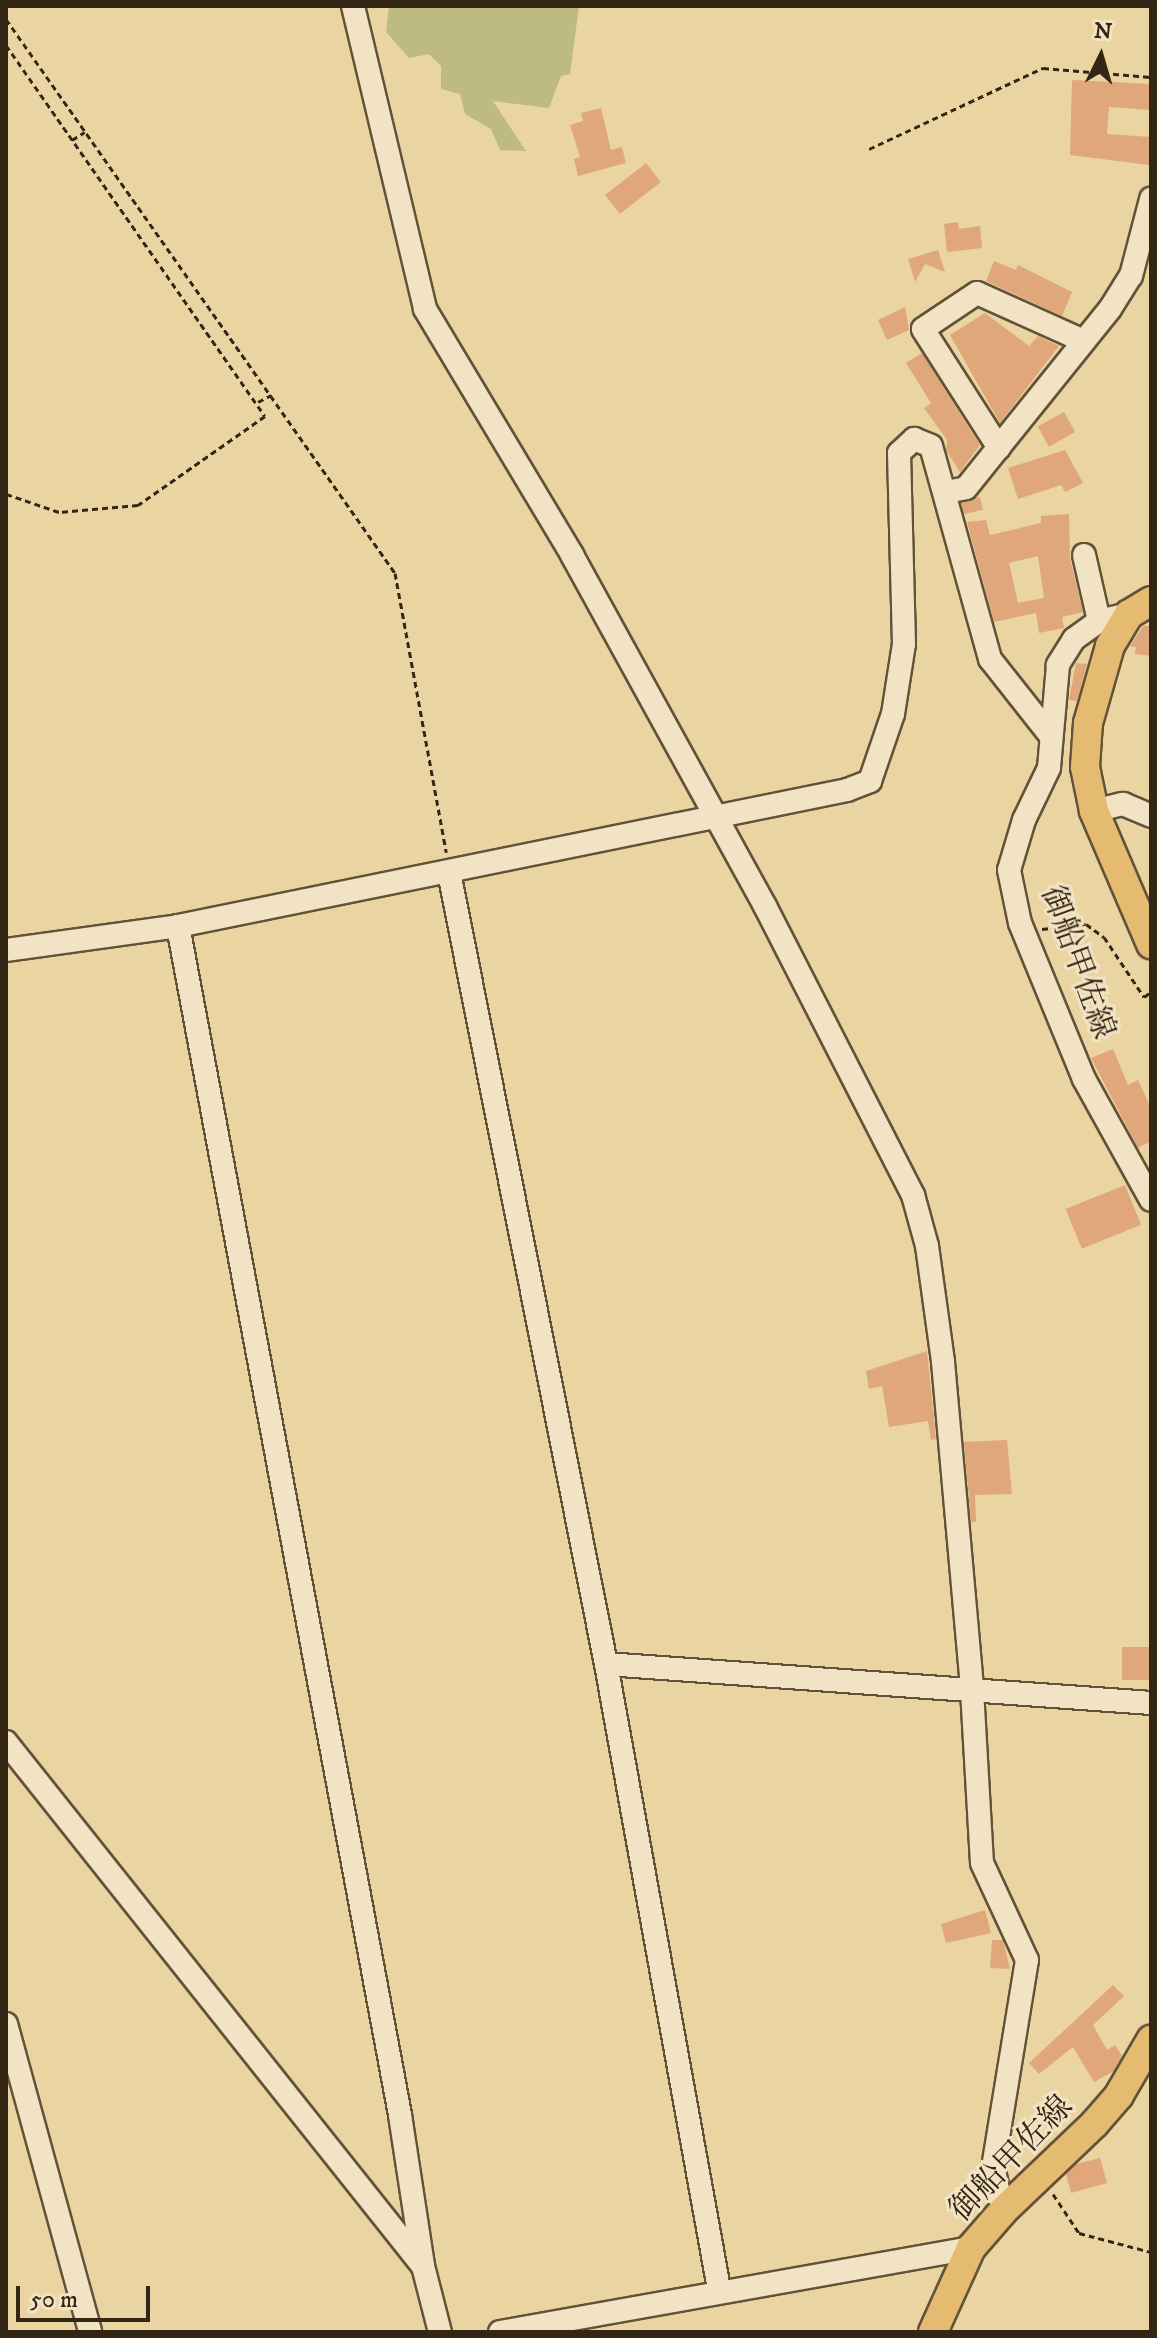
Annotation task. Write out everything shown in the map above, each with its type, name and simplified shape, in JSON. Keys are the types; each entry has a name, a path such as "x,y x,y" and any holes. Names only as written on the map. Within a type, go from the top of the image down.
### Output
{"main road":[{"path":"1140,607 1110,646 1087,734 1085,767 1094,811 1151,944"},
{"name":"御船甲佐線","path":"933,2332 971,2248 1003,2211 1045,2176 1119,2095 1151,2040"}],"street":[{"path":"353,6 425,309 572,555 712,815 765,906 913,1195 927,1246 943,1362 972,1690 982,1863 1027,1960 993,2167 1003,2211"},
{"path":"946,492 966,488 1084,341 1131,276 1151,199"},
{"path":"999,448 923,329 977,293 1084,341"},
{"path":"6,950 178,926 847,790 870,781 893,714 904,644 899,453 914,439 931,446 990,659 1051,732 1087,734"},
{"path":"1084,555 1099,621"},
{"name":"御船甲佐線","path":"1140,607 1099,621 1074,639 1058,665 1049,768 1024,820 1009,870 1027,934 1084,1079 1151,1200"},
{"path":"1094,811 1123,804 1151,816"},
{"path":"449,872 606,1664 719,2289"},
{"path":"178,926 400,2115 423,2266 440,2332"},
{"path":"606,1664 1151,1703"},
{"path":"6,1742 423,2266"},
{"path":"6,2024 90,2332"},
{"path":"500,2332 719,2289 971,2248"}],"path":[{"path":"6,19 395,573 449,872"},
{"path":"6,45 265,416 138,505 59,512 6,494"},
{"path":"869,149 1043,68 1151,77"},
{"path":"72,140 85,132"},
{"path":"258,402 271,395"},
{"path":"1027,934 1086,924 1104,937 1144,997 1151,992"},
{"path":"1045,2176 1059,2209 1079,2233 1151,2252"}],"shaded area":[{"path":"389,6 579,6 570,74 561,76 549,108 493,101 526,151 500,150 491,129 465,114 460,94 441,89 441,66 429,54 409,58 386,32"}],"building":[{"path":"1072,80 1151,84 1151,110 1109,107 1107,134 1151,137 1149,165 1070,155"},
{"path":"601,108 611,150 622,147 626,163 578,176 574,159 580,157 570,125 583,121 581,113"},
{"path":"646,163 661,182 620,214 605,195"},
{"path":"958,222 959,229 980,226 982,248 947,252 944,224"},
{"path":"938,250 945,272 925,264 915,282 908,259"},
{"path":"994,261 1016,270 1018,265 1072,292 1062,316 986,281"},
{"path":"905,307 909,330 887,340 878,320"},
{"path":"985,313 1029,346 1038,336 1059,346 1000,423 950,335"},
{"path":"922,353 980,445 960,472 946,450 947,440 924,408 931,403 906,363"},
{"path":"1064,412 1075,432 1049,447 1038,427"},
{"path":"1065,450 1083,483 1065,492 1061,485 1018,499 1008,468"},
{"path":"980,497 983,510 963,514 961,501"},
{"path":"1069,514 1070,558 1083,612 1062,617 1064,628 1039,633 1036,613 994,622 967,522 986,520 990,535 1041,523 1041,516","holes":["1038,556 1044,598 1018,603 1009,563"]},
{"path":"1143,626 1151,626 1151,656 1135,654 1136,647 1130,646"},
{"path":"1076,663 1087,664 1077,701 1069,700"},
{"path":"1113,1049 1128,1085 1138,1080 1151,1108 1151,1141 1138,1148 1091,1058"},
{"path":"1125,1185 1141,1225 1082,1249 1066,1209"},
{"path":"927,1351 936,1439 931,1440 928,1421 889,1427 882,1386 869,1389 866,1371"},
{"path":"1007,1440 1012,1494 975,1495 976,1522 971,1522 964,1442"},
{"path":"1122,1647 1151,1647 1151,1680 1122,1680"},
{"path":"985,1910 991,1933 946,1943 941,1924"},
{"path":"992,1940 1003,1940 1010,1969 990,1968"},
{"path":"1113,1985 1124,1996 1093,2025 1107,2050 1115,2045 1122,2056 1114,2071 1094,2082 1073,2047 1039,2074 1029,2063"},
{"path":"1100,2158 1107,2183 1071,2193 1066,2174 1076,2164"}]}
